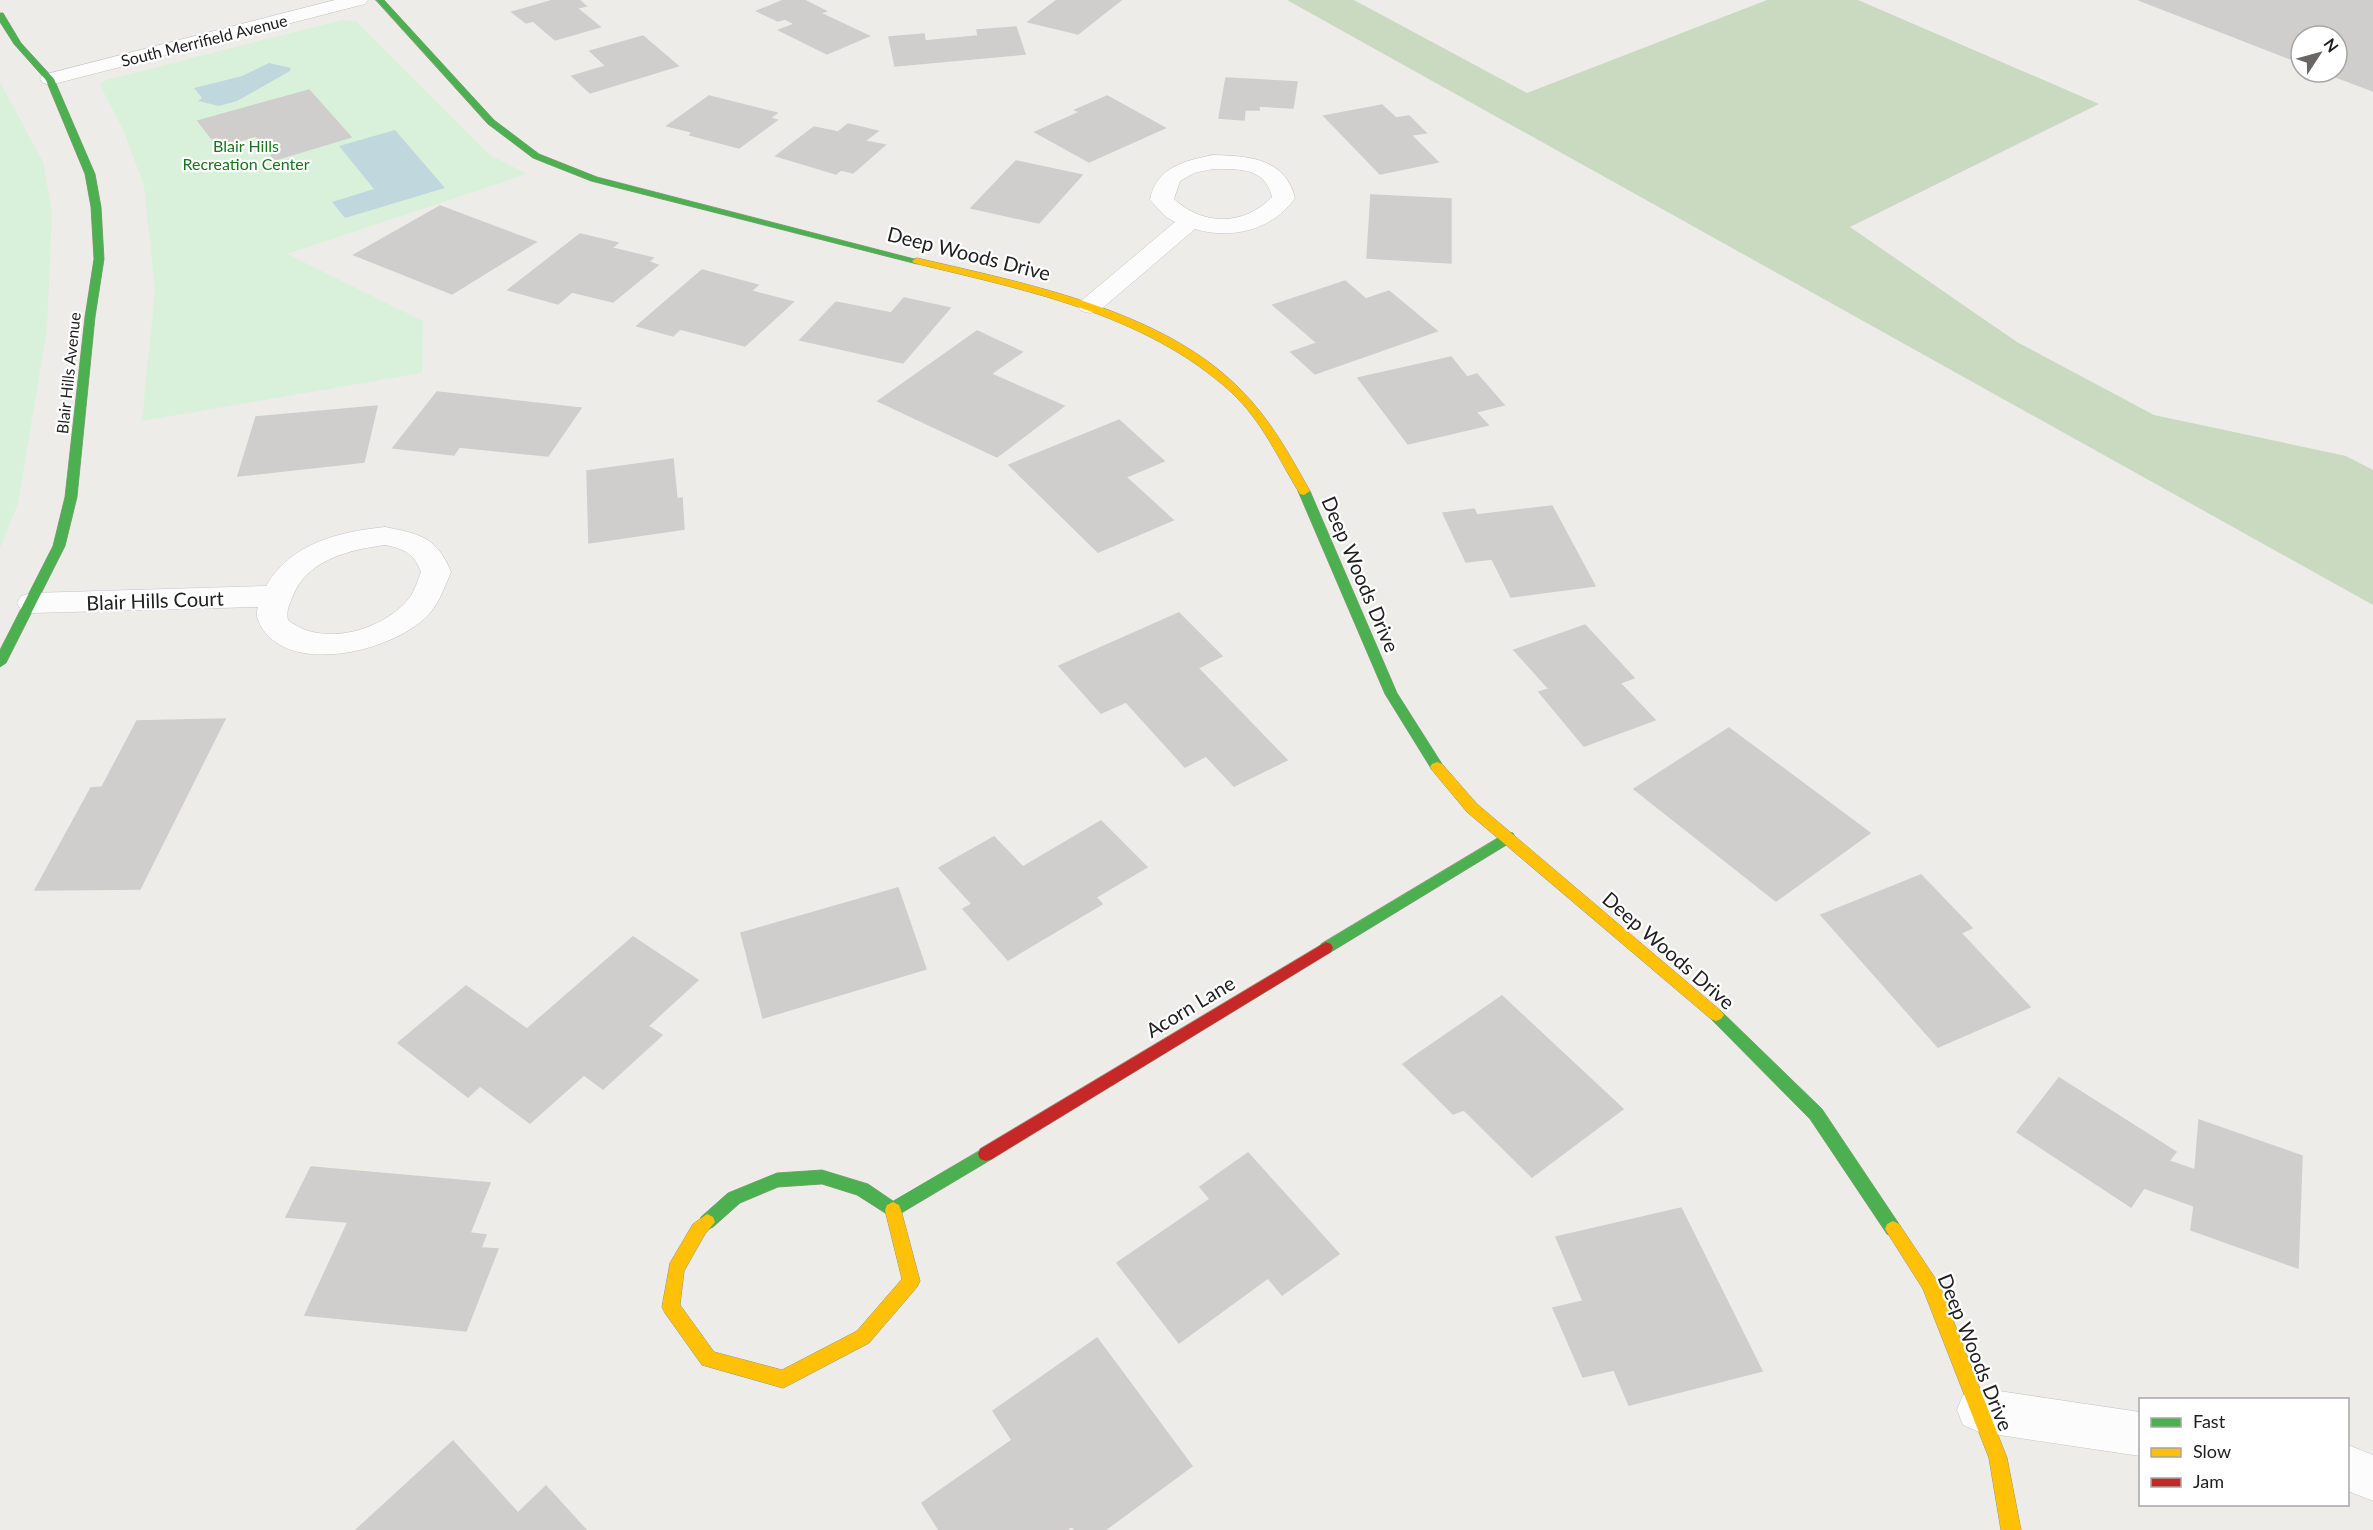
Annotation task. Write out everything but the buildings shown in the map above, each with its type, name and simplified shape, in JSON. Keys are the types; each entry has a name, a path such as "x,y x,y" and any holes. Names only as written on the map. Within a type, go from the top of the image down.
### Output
{"street":[{"name":"South Merrifield Avenue","path":"50,79 358,0"},
{"name":"Deep Woods Drive","path":"380,0 491,122 536,156 594,179 680,202 1064,297 1123,318 1171,343 1217,373 1257,411 1292,462 1391,694 1431,760 1472,808 1716,1016 1816,1114 1930,1284 1998,1458 2011,1530"},
{"name":"Blair Hills Avenue","path":"0,15 18,44 50,79 90,174 96,207 99,259 90,317 71,497 59,546 0,663"},
{"path":"1090,306 1189,222 1219,226 1258,220 1275,211 1284,198 1283,186 1272,174 1254,166 1213,162 1190,167 1172,176 1162,187 1162,200 1171,212 1189,222"},
{"path":"385,536 412,542 430,554 436,572 425,598 416,610 391,628 358,640 324,645 296,639 276,627 270,612 278,596 282,584 297,566 323,549 354,539 385,536"},
{"name":"Blair Hills Court","path":"32,603 278,596"},
{"name":"Acorn Lane","path":"893,1210 1508,837"},
{"path":"822,1177 862,1189 893,1210 911,1281 862,1336 783,1379 708,1359 671,1307 676,1269 699,1229 734,1198 777,1180 822,1177"},
{"path":"1979,1410 2139,1434"},
{"path":"2349,1468 2373,1478"}],"green space":[{"path":"1287,0 1354,0 1527,93 1767,0 1858,0 2099,104 1850,227 2017,342 2154,415 2346,456 2373,470 2373,605"},
{"name":"Blair Hills Recreation Center","path":"342,20 356,21 490,155 527,174 287,254 423,321 422,373 142,421 155,290 144,186 124,132 100,85 106,80"},
{"path":"0,82 43,162 52,213 47,328 18,504 0,548"}],"water":[{"path":"269,63 291,68 290,71 237,101 219,106 198,101 202,98 194,88 242,76"},
{"path":"395,130 445,188 345,218 332,202 374,189 339,146"}],"traffic: fast":[{"path":"380,0 491,122 536,156 594,179 917,261"},
{"path":"0,15 18,44 50,79 90,174 96,207 99,259 90,317 71,497 59,546 0,663"},
{"path":"1304,491 1391,694 1437,767"},
{"path":"1326,948 1508,837"},
{"path":"1716,1015 1816,1114 1893,1229"},
{"path":"707,1222 734,1198 777,1180 822,1177 862,1189 893,1210 986,1154"}],"traffic: slow":[{"path":"917,261 1033,290 1089,307 1142,328 1192,356 1236,391 1274,435 1304,491"},
{"path":"1437,767 1472,808 1716,1015"},
{"path":"707,1222 699,1229 676,1269 671,1307 708,1359 783,1379 863,1337 911,1281 893,1210"},
{"path":"1893,1229 1930,1284 1998,1458 2011,1530"}],"traffic: jam":[{"path":"986,1154 1326,948"}]}
